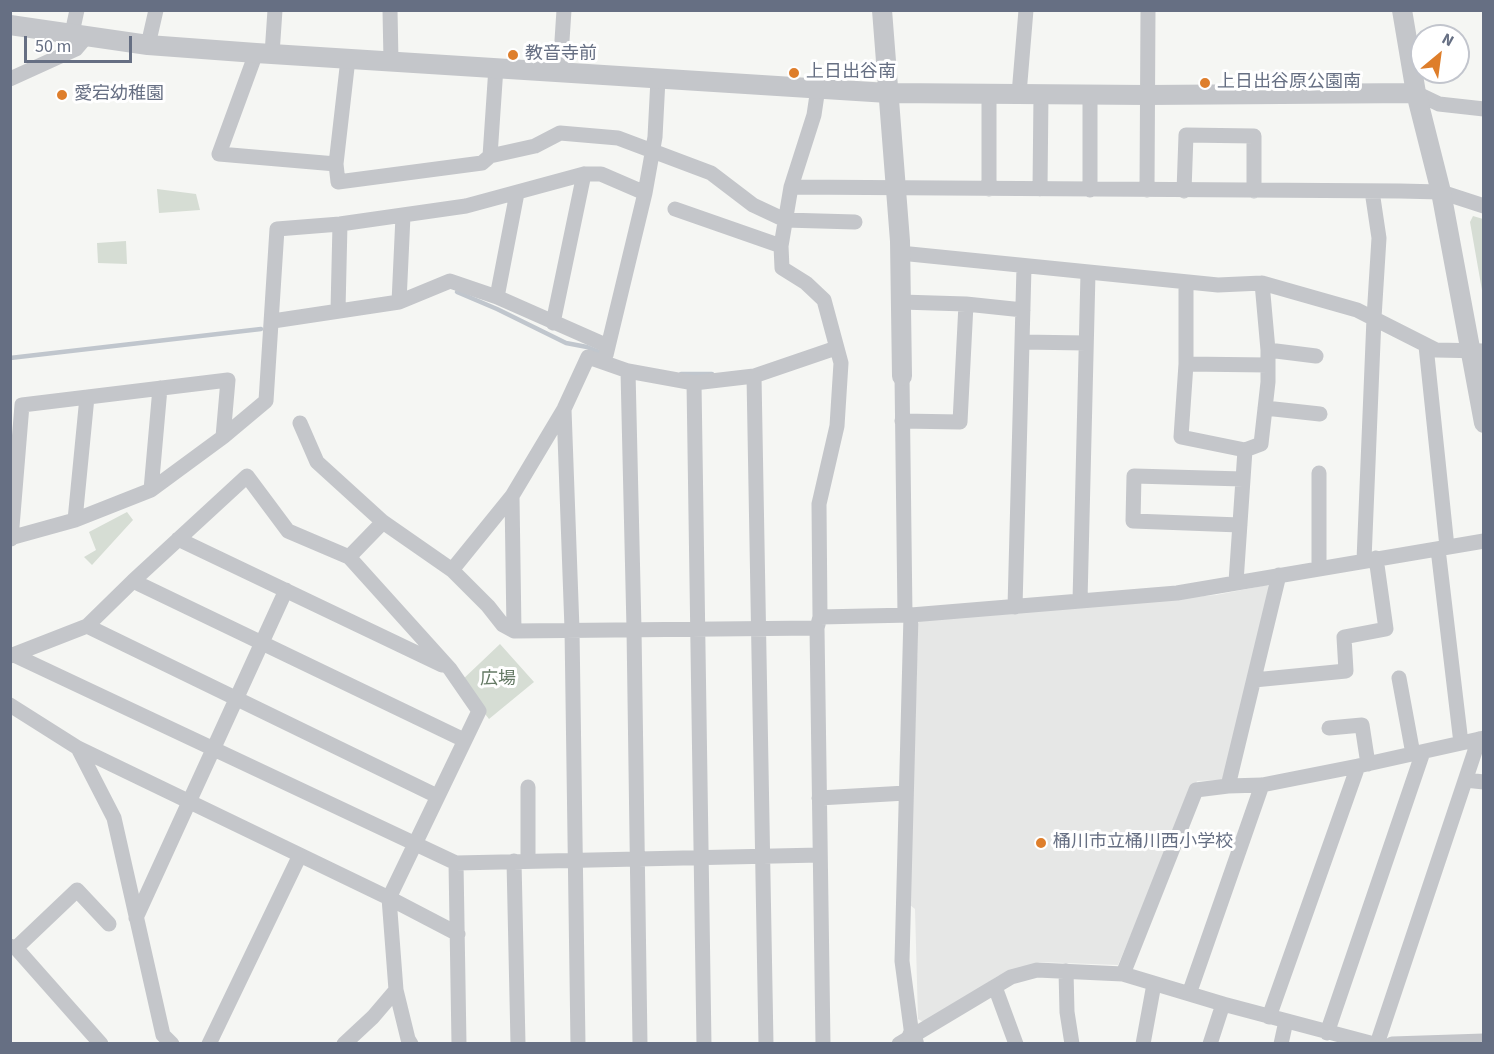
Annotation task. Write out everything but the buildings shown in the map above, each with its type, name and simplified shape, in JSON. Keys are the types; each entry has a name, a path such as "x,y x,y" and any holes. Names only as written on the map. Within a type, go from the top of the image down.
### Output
{"street":[{"path":"10,80 76,49 79,34 77,10"},
{"path":"148,45 156,10"},
{"path":"275,10 264,53 219,154 336,164"},
{"path":"390,10 391,61"},
{"path":"560,71 564,10"},
{"path":"882,10 900,253 908,615 902,961 908,1041 1011,977 1036,970 1123,974 1286,1022 1369,1043 1481,738"},
{"path":"1019,94 1026,10"},
{"path":"1147,190 1148,10"},
{"path":"1402,10 1416,93 1477,351 1484,423"},
{"path":"10,25 148,45 888,93 1147,95 1416,93 1439,104 1484,109"},
{"path":"348,59 336,164 338,182 482,163 490,156 535,146 560,132 618,138 711,173 753,205 785,220 855,222"},
{"path":"490,156 496,68"},
{"path":"605,362 645,193 652,150 658,79"},
{"path":"819,88 814,115 791,187 781,246 782,268 806,283 824,300 841,363 837,426 819,504 819,798 824,1044"},
{"path":"989,94 989,189"},
{"path":"1040,189 1041,94"},
{"path":"1090,94 1090,190"},
{"path":"1184,191 1186,135 1254,136 1254,191"},
{"path":"223,437 228,380 22,405 11,538 75,520 151,490 223,437 266,401 273,321 277,229 340,224 466,206 584,174 601,174 645,193"},
{"path":"553,323 584,174"},
{"path":"791,187 1441,192 1484,206"},
{"path":"1254,680 1346,671 1344,637 1386,629 1370,559 1374,318 1379,238 1372,191"},
{"path":"497,297 517,193"},
{"path":"675,209 781,246"},
{"path":"399,302 403,216"},
{"path":"338,310 340,224"},
{"path":"900,253 1218,285 1262,283 1357,310 1436,350 1477,351"},
{"path":"1015,607 1024,267"},
{"path":"1080,601 1088,273"},
{"path":"273,321 399,302 450,280 497,297 608,346"},
{"path":"1186,282 1186,363 1181,437 1245,450 1261,444 1265,408 1268,358 1262,283"},
{"path":"901,302 1023,309"},
{"path":"902,421 960,422 966,304"},
{"path":"1022,342 1086,343"},
{"path":"1426,346 1442,548 1461,743"},
{"path":"452,570 512,496 564,409 588,357 628,371 694,383 754,376 836,348"},
{"path":"1186,363 1316,356"},
{"path":"628,371 640,1044"},
{"path":"754,376 766,1044"},
{"path":"694,383 704,1044"},
{"path":"151,490 160,388"},
{"path":"75,520 87,397"},
{"path":"1265,408 1320,414"},
{"path":"564,409 572,629 578,1044"},
{"path":"300,423 317,462 383,522 452,570 488,606 503,626 514,631 759,628 1178,593 1484,541"},
{"path":"1236,582 1245,450"},
{"path":"1319,473 1319,568"},
{"path":"12,655 87,626 247,476 288,531 349,557 450,669 479,711 389,897 396,990 411,1044"},
{"path":"1240,525 1133,521 1134,476 1243,480"},
{"path":"512,496 514,631"},
{"path":"349,557 383,522"},
{"path":"178,539 450,669"},
{"path":"1228,786 1279,575"},
{"path":"133,581 464,740"},
{"path":"136,918 286,590"},
{"path":"87,626 437,796"},
{"path":"12,655 456,863 820,855"},
{"path":"1327,1033 1418,753 1399,678"},
{"path":"10,705 78,748 389,897 458,934"},
{"path":"1269,1017 1363,765 1362,725 1329,728"},
{"path":"1123,974 1196,790 1262,785 1481,738"},
{"path":"78,748 114,818 163,1035 172,1044"},
{"path":"1465,780 1484,782"},
{"path":"1189,993 1262,785"},
{"path":"518,1044 521,861 528,787"},
{"path":"819,798 906,793"},
{"path":"208,1044 300,855"},
{"path":"456,863 459,1044"},
{"path":"101,1044 13,947 77,890 110,924"},
{"path":"1066,971 1067,1012 1072,1044"},
{"path":"1143,1044 1154,984"},
{"path":"995,987 1016,1044"},
{"path":"344,1044 373,1017 396,990"},
{"path":"1210,1044 1223,1004"},
{"path":"1281,1044 1286,1022"},
{"path":"1392,1044 1484,1041"}],"shaded area":[{"name":"桶川市立桶川西小学校","path":"1267,585 1272,589 1223,780 1197,781 1118,965 1039,962 998,976 925,1023 918,1019 915,909 910,905 918,624 921,619 1216,595"}],"green space":[{"path":"157,189 196,194 200,210 159,213"},
{"path":"1473,216 1483,219 1483,296 1470,222"},
{"path":"126,241 127,264 98,263 97,243"},
{"path":"127,512 133,520 92,565 84,557 96,550 89,532"},
{"name":"広場","path":"500,644 534,682 489,719 460,682"}],"waterway":[{"path":"457,292 566,343 587,347 604,354"},
{"path":"10,358 261,329"},
{"path":"681,374 712,374"}],"place":[{"name":"教音寺前","path":"513,55"},
{"name":"上日出谷南","path":"794,73"},
{"name":"上日出谷原公園南","path":"1205,83"},
{"name":"愛宕幼稚園","path":"62,95"},
{"name":"桶川市立桶川西小学校","path":"1041,843"}]}
